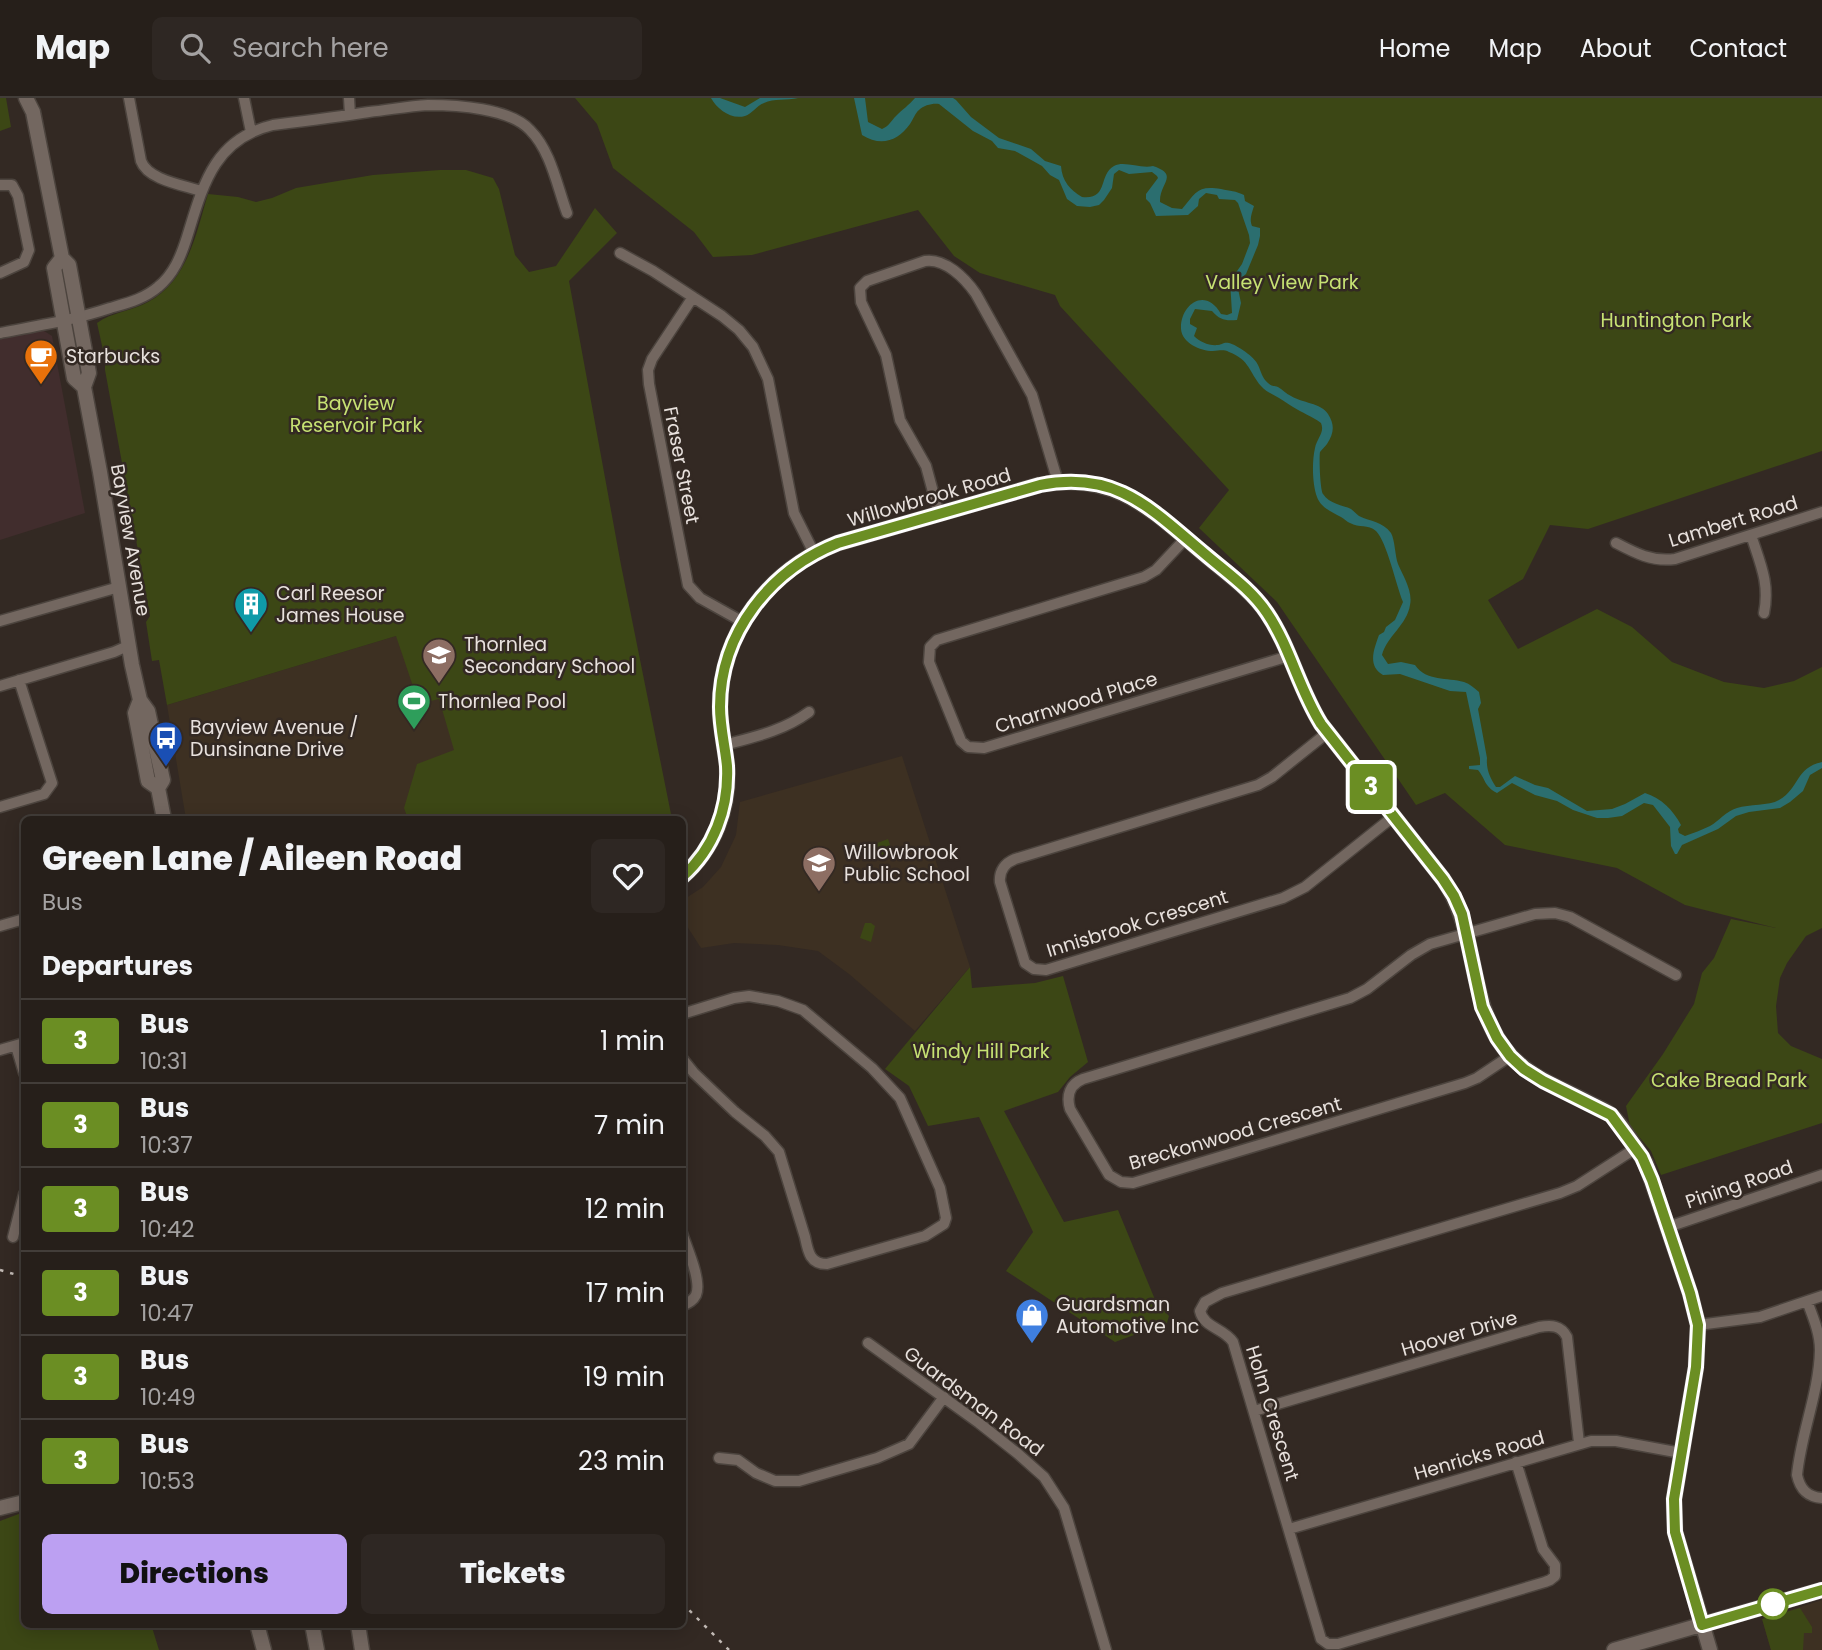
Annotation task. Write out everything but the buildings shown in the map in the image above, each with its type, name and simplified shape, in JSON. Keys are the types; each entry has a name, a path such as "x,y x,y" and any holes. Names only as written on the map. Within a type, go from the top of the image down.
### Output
{"street":[{"name":"Bayview Avenue","path":"26,98 34,105 62,258 69,265 71,320 89,373 84,387 132,665 141,700 148,711 163,779 158,788 163,816"},
{"path":"129,98 145,170 154,176 201,191"},
{"path":"244,98 251,132"},
{"path":"349,98 350,115"},
{"path":"0,333 71,320 134,301 148,294 165,281 176,266 201,191 219,157 251,132 273,125 428,106 492,111 509,116 526,125 542,145 567,213"},
{"path":"0,185 12,185 16,189 29,250 24,262 0,273"},
{"path":"620,253 722,316 739,330 753,347 764,368 771,391 794,513 814,554"},
{"path":"939,514 926,466 900,420 886,355 859,295 862,285 867,281 925,261 944,263 968,283 976,294 1032,395 1058,482"},
{"name":"Fraser Street","path":"693,297 652,359 648,370 649,384 688,585 700,598 743,622"},
{"name":"Willowbrook Road","path":"686,872 704,852 721,817 727,784 720,722 721,690 728,657 743,622 776,580 814,554 849,540 1030,487 1058,482 1090,483 1122,492 1141,502 1257,600 1273,623 1308,701 1327,733 1449,887 1467,933 1482,1007 1497,1038 1510,1056 1543,1081 1611,1115 1636,1148 1649,1173 1690,1293 1698,1325 1696,1367 1674,1499 1675,1532 1710,1650"},
{"name":"Lambert Road","path":"1616,543 1642,556 1669,560 1822,512"},
{"path":"1751,536 1767,589 1763,612"},
{"name":"Charnwood Place","path":"1186,538 1156,570 1144,577 937,640 930,647 929,662 961,741 974,749 984,748 1289,656"},
{"path":"0,621 120,587"},
{"path":"0,686 130,645"},
{"path":"0,807 44,794 52,783 19,680"},
{"path":"724,745 770,733 809,712"},
{"name":"Innisbrook Crescent","path":"1327,733 1258,785 1007,863 1000,873 1000,886 1025,963 1034,969 1046,970 1283,898 1305,887 1394,816"},
{"path":"1467,933 1535,914 1560,914 1676,975"},
{"path":"0,926 21,920"},
{"name":"Breckonwood Crescent","path":"1467,933 1423,947 1367,989 1350,998 1078,1081 1070,1090 1069,1104 1110,1175 1121,1182 1133,1183 1473,1080 1510,1056"},
{"path":"686,1013 749,996 778,1001 803,1010 872,1068 900,1098 940,1188 946,1217 944,1224 925,1236 827,1264 817,1262 808,1251 779,1152 686,1063"},
{"path":"0,1051 20,1044"},
{"name":"Holm Crescent","path":"1516,1462 1543,1549 1555,1565 1555,1576 1545,1582 1338,1644 1328,1644 1321,1639 1233,1342 1229,1335 1202,1319 1200,1311 1205,1302 1222,1293 1560,1193 1577,1186 1636,1148"},
{"name":"Pining Road","path":"1668,1227 1822,1175"},
{"path":"13,1237 21,1209"},
{"path":"686,1246 697,1289 693,1299 686,1303"},
{"path":"1698,1325 1760,1317 1822,1296"},
{"path":"1807,1301 1820,1349 1814,1398 1797,1475 1804,1492 1812,1497 1822,1498"},
{"name":"Hoover Drive","path":"1254,1411 1551,1326 1561,1329 1567,1337 1579,1443"},
{"name":"Guardsman Road","path":"868,1343 944,1397 1044,1477 1064,1508 1106,1650"},
{"path":"719,1458 738,1460 756,1473 775,1481 799,1481 877,1458 909,1444 944,1397"},
{"name":"Henricks Road","path":"1289,1529 1579,1443 1616,1441 1681,1452"},
{"path":"0,1508 21,1503"},
{"path":"1614,1650 1822,1590"},
{"path":"258,1628 264,1650"},
{"path":"313,1628 317,1650"},
{"path":"359,1628 362,1650"}],"shaded area":[{"path":"41,329 52,336 85,513 0,540 0,338"},
{"name":"Thornlea Secondary School","path":"396,636 667,816 186,816 167,705"},
{"name":"Willowbrook Public School","path":"902,756 970,967 915,1031 818,951 778,945 734,943 701,948 686,925 686,898 703,887 721,867 736,835 740,802"},
{"path":"1822,1600 1822,1650 1771,1650 1762,1619"}],"green space":[{"path":"0,98 6,98 11,127 0,131"},
{"name":"Valley View Park","path":"575,98 1822,98 1822,451 1588,529 1550,525 1523,579 1488,600 1518,649 1597,609 1632,627 1672,662 1724,682 1764,688 1794,681 1822,667 1822,928 1806,936 1787,963 1780,978 1776,1006 1778,1033 1791,1046 1822,1059 1822,1123 1661,1175 1651,1151 1630,1126 1626,1106 1694,1004 1702,973 1714,958 1731,919 1776,928 1685,905 1617,868 1505,845 1445,793 1416,805 1277,602 1199,528 1229,490 1060,306 1055,295 980,273 954,256 918,210 752,255 713,257 694,232 613,168 597,124"},
{"name":"Bayview Reservoir Park","path":"466,170 493,178 499,189 515,255 529,272 556,266 595,208 617,233 569,281 621,565 671,816 407,816 404,808 417,764 454,750 439,699 419,704 396,636 167,705 159,660 152,661 146,622 150,616 97,323 148,302 173,282 194,240 208,194 256,202 296,188 373,175"},
{"path":"888,839 892,851 869,860 864,848"},
{"path":"865,923 875,926 871,942 860,938"},
{"name":"Windy Hill Park","path":"970,967 972,988 1035,983 1063,976 1088,1062 1070,1077 1058,1092 1004,1111 1064,1222 1118,1210 1156,1302 1169,1316 1167,1323 1115,1342 1006,1271 1033,1232 979,1117 928,1126 909,1086 885,1069"},
{"path":"21,1513 21,1628 152,1628 159,1650 0,1650 0,1521"},
{"path":"1800,1608 1812,1627 1812,1633 1804,1633 1803,1650 1771,1650 1762,1619"}],"water":[{"path":"711,98 720,98 745,107 760,98 798,98 768,101 740,117 725,113"},
{"path":"854,98 865,98 868,122 882,129 915,98 953,98 971,117 999,138 1031,149 1045,161 1061,166 1067,184 1082,197 1096,195 1109,170 1118,164 1161,169 1167,176 1160,202 1172,208 1182,209 1194,194 1207,188 1244,195 1245,201 1254,206 1251,223 1252,226 1260,228 1260,236 1246,274 1237,284 1241,303 1237,320 1223,319 1212,311 1195,309 1190,319 1190,324 1197,328 1194,336 1208,344 1227,343 1236,346 1253,358 1269,384 1325,410 1328,414 1333,425 1327,444 1320,452 1323,494 1332,502 1388,529 1410,594 1408,612 1382,655 1388,664 1401,662 1415,665 1425,674 1464,682 1479,692 1481,703 1478,709 1487,766 1496,787 1515,776 1548,788 1587,811 1612,809 1645,793 1661,801 1670,810 1681,825 1679,833 1685,836 1710,826 1733,809 1779,800 1791,790 1807,769 1822,762 1822,768 1810,775 1803,791 1780,808 1736,816 1718,829 1682,845 1677,854 1671,846 1670,827 1653,805 1644,803 1622,816 1597,818 1535,795 1512,783 1497,793 1487,785 1478,770 1469,769 1469,766 1480,765 1480,758 1466,692 1450,691 1400,674 1383,675 1375,667 1373,657 1379,635 1395,620 1403,602 1388,554 1376,531 1349,523 1324,507 1317,497 1313,466 1315,448 1322,430 1321,423 1265,390 1236,355 1197,348 1182,334 1182,320 1189,306 1195,302 1208,301 1221,314 1232,313 1230,281 1242,264 1250,243 1238,203 1206,193 1188,215 1156,216 1146,194 1157,176 1152,172 1129,174 1119,170 1114,174 1112,188 1099,205 1077,206 1067,199 1059,180 1042,166 1015,151 998,148 939,104 921,108 905,130 895,138 876,141 862,135"}],"railway":[{"path":"0,1270 21,1276"},
{"path":"686,1607 729,1650"}],"bus line":[{"name":"3","path":"686,873 697,862 717,830 725,800 727,768 720,704 723,676 731,649 752,608 785,573 814,554 838,543 1049,483 1090,483 1122,492 1141,502 1246,589 1266,611 1321,724 1454,896 1467,933 1482,1007 1497,1038 1510,1056 1543,1081 1611,1115 1646,1164 1690,1293 1698,1325 1698,1353 1674,1499 1675,1532 1702,1625 1822,1590"}],"place":[{"name":"Starbucks","path":"41,386"},
{"name":"Carl Reesor James House","path":"251,634"},
{"name":"Thornlea Secondary School","path":"439,685"},
{"name":"Thornlea Pool","path":"414,731"},
{"name":"Bayview Avenue / Dunsinane Drive","path":"166,768"},
{"name":"Willowbrook Public School","path":"819,893"},
{"name":"Guardsman Automotive Inc","path":"1032,1345"}],"park label":[{"name":"Huntington Park","path":"1676,320"},
{"name":"Cake Bread Park","path":"1729,1080"}]}
